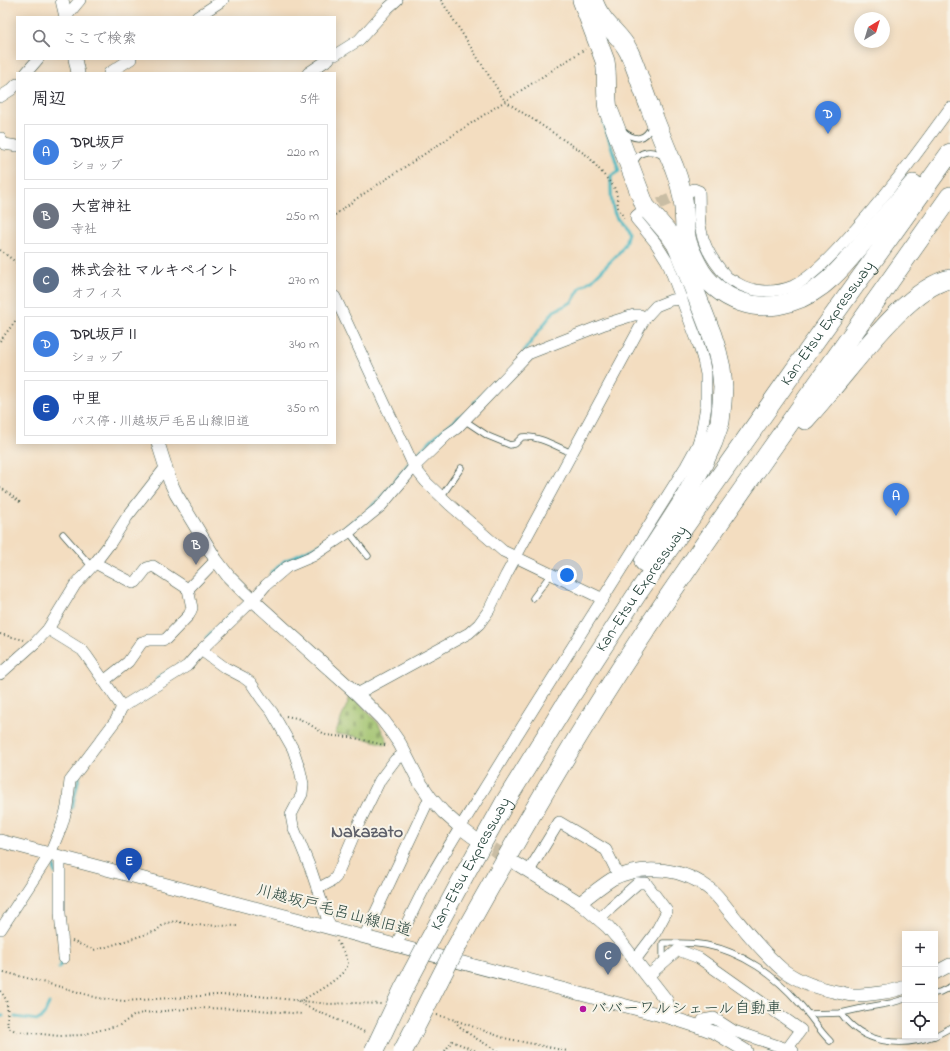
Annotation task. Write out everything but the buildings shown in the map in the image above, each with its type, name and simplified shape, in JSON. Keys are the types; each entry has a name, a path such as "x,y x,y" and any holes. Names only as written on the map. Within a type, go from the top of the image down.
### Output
{"highway":[{"path":"570,697 578,675 606,625 682,503 703,464 720,422 723,386 721,368 712,335 680,253 670,235 645,206 612,121 606,100 607,70 605,61 582,0"},
{"path":"593,0 597,11 620,38 629,52 680,185 683,196 687,242 699,268 719,290 734,300 761,307 786,304 812,292 832,278 895,206 950,137"},
{"name":"Kan-Etsu Expressway","path":"372,1042 403,990 466,872 506,802 570,697 637,594 950,153"},
{"name":"Kan-Etsu Expressway","path":"403,1051 454,951 518,836 583,728 640,639 723,517 950,196"},
{"path":"723,517 862,352 901,310 917,296 933,286 950,279"}],"street":[{"path":"62,0 66,16"},
{"path":"67,16 80,0"},
{"path":"199,16 223,0"},
{"path":"336,54 359,40 397,0"},
{"path":"27,72 37,60"},
{"path":"75,60 78,72"},
{"path":"111,72 129,60"},
{"path":"310,72 328,60"},
{"path":"0,97 16,85"},
{"path":"688,192 694,189 699,190 701,229 704,242 711,256 728,278 741,286 755,290 769,291 793,286 825,262 865,220 950,108"},
{"path":"0,138 4,144 16,146"},
{"path":"396,945 426,887 460,828 697,446 701,434 706,406 706,374 703,360 667,261 655,242 636,219 636,216 641,212"},
{"path":"336,299 413,464 426,482 503,551 603,599"},
{"path":"356,694 469,633 479,624 489,610 645,318 656,306 671,300 682,299"},
{"path":"64,958 55,856 67,807 70,782 126,705 187,666 250,598 287,567 312,556 349,532 381,506 413,464 457,428 528,354 605,324 634,315 645,318"},
{"path":"158,444 165,468 179,499 216,560 229,577 382,719 403,749 430,797 460,828 473,837"},
{"path":"0,674 35,643 48,629 75,586 111,542 127,518 165,468"},
{"path":"188,589 216,560"},
{"path":"93,565 133,583 136,582 147,568 153,566 188,589 192,608 189,615 166,639 142,642 128,662 104,681"},
{"path":"48,629 82,650 104,681 126,705"},
{"path":"201,650 224,667 251,683 260,698 272,712 293,749 303,784 302,794 291,815 293,826 330,927"},
{"path":"317,889 332,881 336,877 359,822 380,780 403,749"},
{"path":"364,937 430,797"},
{"path":"529,871 559,822 606,850 619,876"},
{"name":"川越坂戸毛呂山線旧道","path":"0,841 672,1018 716,1033 746,1051"},
{"path":"0,928 1,929 55,856"},
{"path":"517,864 580,903 608,927 666,1000 672,1018"},
{"path":"580,903 595,890 619,876 658,869 676,872 694,879 713,892 766,955 797,979 829,991 854,995 872,994 902,989"},
{"path":"599,919 638,883 646,882 666,911 654,935 635,960"},
{"path":"648,976 678,950 699,958 801,1030 790,1050 734,1031 714,1018 703,1020 700,1027"},
{"path":"938,971 950,965"}],"lane":[{"path":"612,121 627,134 639,138 645,136 649,132 653,117"},
{"path":"632,175 634,162 638,156 648,151 663,157 674,168"},
{"path":"464,420 488,436 510,445 515,444 522,437 528,436 572,453"},
{"path":"442,497 461,468"},
{"path":"349,532 368,556"},
{"path":"63,534 93,565"},
{"path":"533,598 551,574"},
{"path":"663,963 663,943 691,943 706,945 744,959 760,968 786,990 830,1041"},
{"path":"938,992 950,988"},
{"path":"808,1014 841,1013 902,1000"},
{"path":"841,1013 846,1022 856,1030 868,1036 900,1043 924,1039"},
{"path":"938,1034 950,1028"}],"path":[{"path":"440,0 505,101 588,156 614,187"},
{"path":"336,214 356,199 588,48"},
{"path":"0,250 16,262"},
{"path":"0,341 16,321"},
{"path":"0,487 21,502"},
{"path":"0,634 35,643"},
{"path":"272,712 297,718 326,734 351,737 403,749"},
{"path":"62,937 93,950 156,931 164,924 175,922 193,925 239,926"},
{"path":"301,1001 343,974 347,967 348,961 330,927"},
{"path":"0,971 98,998 111,1000 124,1001 216,995 258,996 329,1004 382,1004"},
{"path":"0,991 7,1000 8,1027 15,1031 59,1036 81,1035 102,1030 120,1025 135,1015 157,1011 197,1008 248,1009 302,1014"},
{"path":"296,1000 372,1042"},
{"path":"431,1013 504,1038 568,1051"},
{"path":"455,1020 456,1024 462,1029 498,1051"},
{"path":"445,1051 452,1041 476,1051"}],"green space":[{"path":"350,697 363,707 378,723 388,742 387,744 355,736 335,734"}],"waterway":[{"path":"524,351 554,311 572,302 581,287 592,280 618,254 625,244 628,232 615,215 612,199 611,176 619,171 604,123"},
{"path":"474,403 494,382"},
{"path":"414,458 431,440 464,413"},
{"path":"369,509 383,495 410,462"},
{"path":"271,574 284,561 327,541 360,516"},
{"path":"206,638 232,613"},
{"path":"157,679 169,671"},
{"path":"72,808 79,777"},
{"path":"58,852 65,831"},
{"path":"55,859 55,873"},
{"path":"59,968 61,959"},
{"path":"15,1017 38,1020 44,1015 49,1003"}],"tunnel":[{"path":"644,210 687,192"},
{"path":"476,839 513,861"}],"place":[{"name":"DPL坂戸Ⅱ","path":"828,134"},
{"name":"DPL坂戸","path":"896,516"},
{"name":"大宮神社","path":"196,565"},
{"name":"中里","path":"129,881"},
{"name":"株式会社 マルキペイント","path":"608,975"},
{"name":"ババーワルシェール自動車","path":"583,1009"}],"district":[{"name":"Nakazato","path":"367,833"}]}
